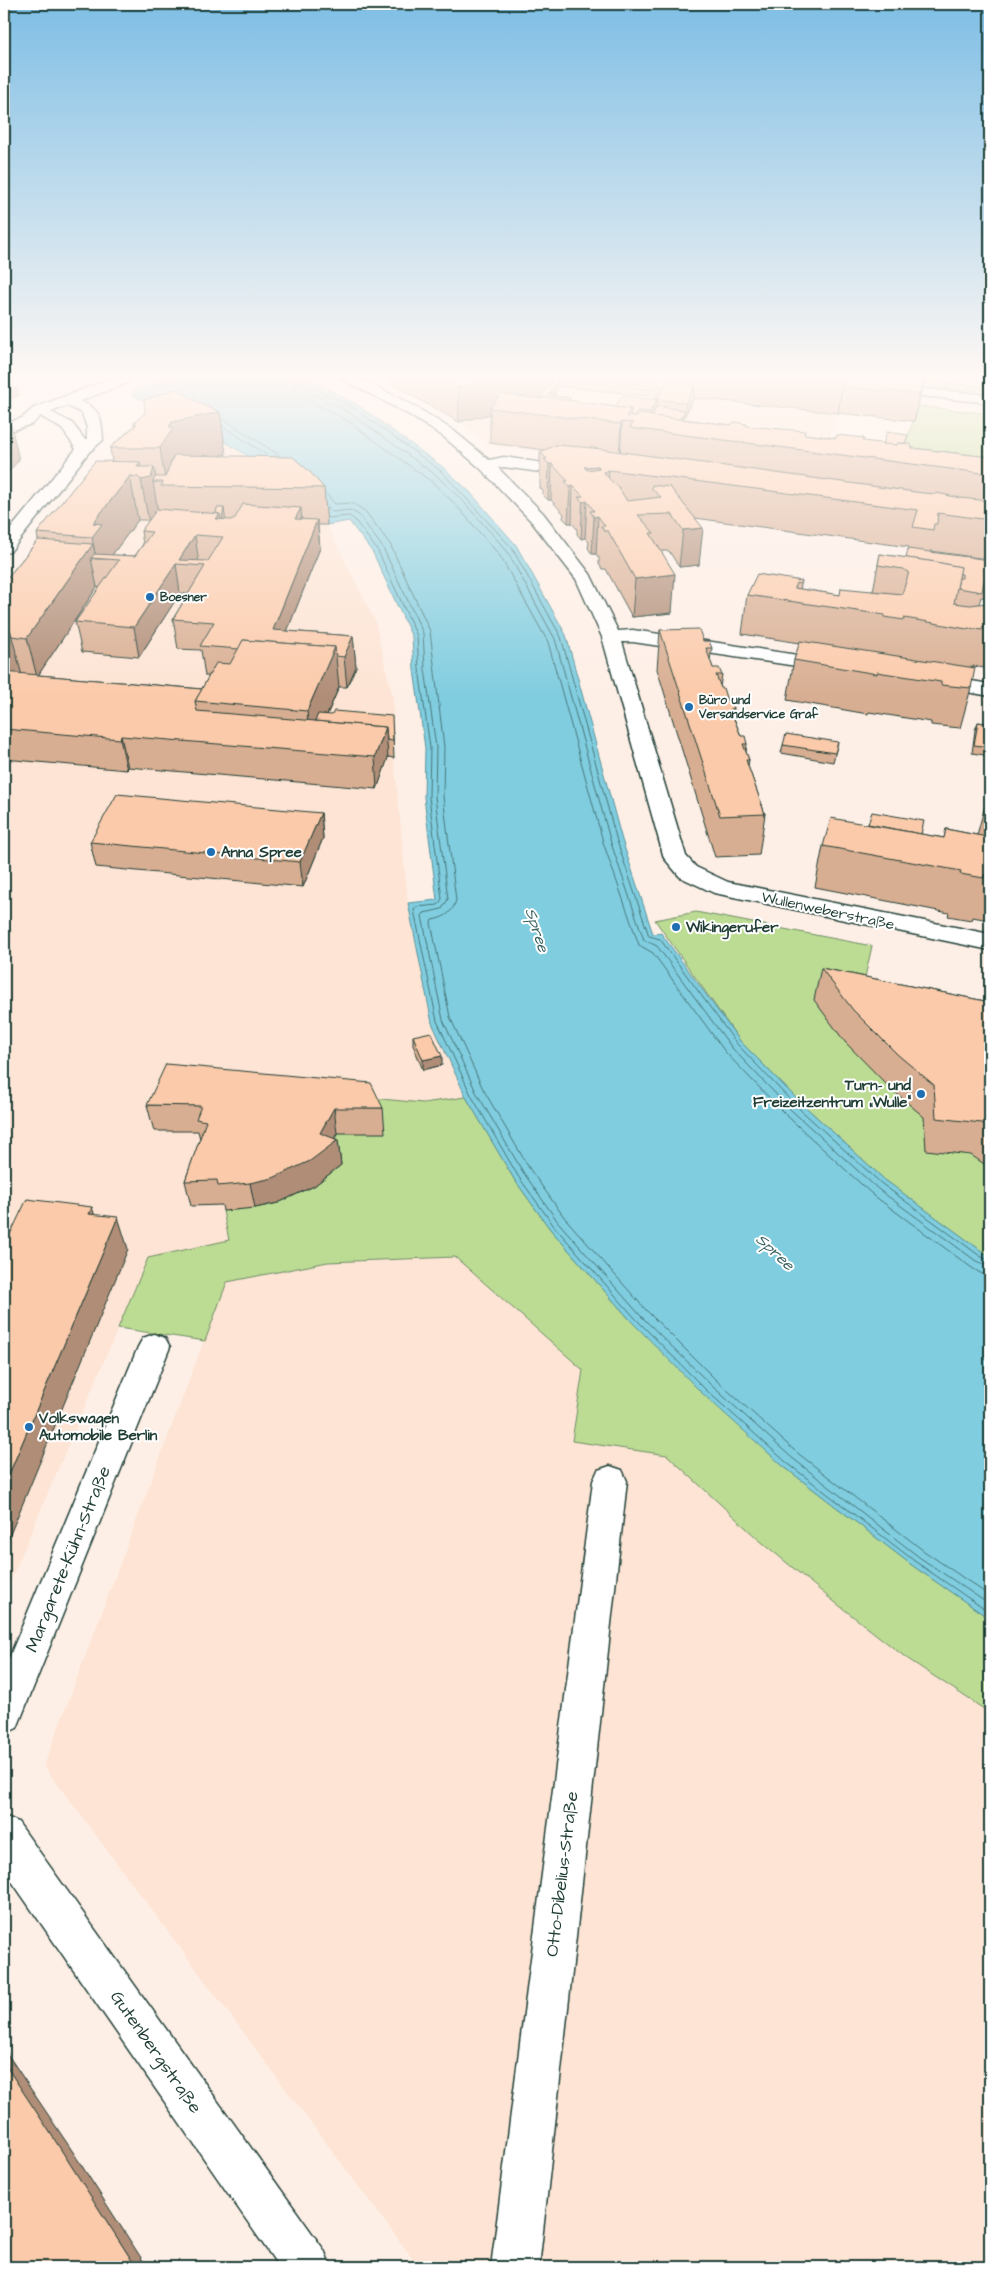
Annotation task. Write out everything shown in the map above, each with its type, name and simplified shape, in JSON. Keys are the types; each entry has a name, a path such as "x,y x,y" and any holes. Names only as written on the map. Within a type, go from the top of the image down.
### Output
{"street":[{"path":"4,548 55,485"},
{"path":"506,485 537,517 584,578 611,637 633,636 848,668"},
{"name":"Wullenweberstraße","path":"611,637 675,858 688,872 722,888 990,942"},
{"path":"914,678 990,690"},
{"name":"Margarete-Kühn-Straße","path":"4,1715 154,1347"},
{"name":"Otto-Dibelius-Straße","path":"515,2267 610,1481"},
{"name":"Gutenbergstraße","path":"4,1836 308,2267"}],"shaded area":[{"path":"165,485 282,485 327,525 375,621 393,699 394,758 408,903 432,1022 466,1098 514,1179 148,1258 4,1596 4,635"},
{"path":"455,1257 583,1370 572,1441 667,1455 758,1539 827,1596 905,1657 990,1713 990,2267 419,2267 44,1766 226,1282 330,1262"}],"green space":[{"path":"696,912 872,946 859,1004 990,1032 990,1257 885,1180 798,1100 740,1041 655,920"},
{"path":"360,1097 423,1103 466,1097 514,1179 550,1229 632,1322 783,1466 913,1566 990,1619 990,1713 905,1657 827,1596 758,1539 667,1455 572,1441 583,1370 455,1257 328,1262 227,1282 205,1341 118,1328 148,1258 229,1240 223,1211 256,1207 286,1198 313,1185 340,1165 324,1158"}],"water":[{"name":"Spree","path":"287,485 462,485 470,492 516,545 566,635 622,840 653,934 661,933 740,1041 798,1100 885,1180 990,1257 990,1619 913,1566 783,1466 703,1394 632,1322 550,1229 514,1179 466,1097 432,1023 408,903 437,900 424,797 425,748 414,670 412,637 373,553 349,521 327,525"}],"building":[{"path":"76,485 123,485 93,523 102,524 92,537 37,533"},
{"path":"321,485 324,488 161,486"},
{"path":"568,485 617,485 627,501 661,497 652,489 652,485 670,487 703,528 683,530 672,514 638,515 654,533 650,533 675,574 635,579 608,531 604,531 601,526 605,526 598,516 594,517 590,511 594,511 587,501 583,502 578,497 583,496 573,486 570,487"},
{"path":"725,485 864,485 923,493 937,493 960,498 990,501 990,520 938,513 937,524 934,524 933,530 913,527 918,510"},
{"path":"243,504 301,508 295,519 317,520 273,630 353,636 344,657 336,656 335,647 243,640 239,649 200,646 214,622 173,619 205,566 176,564 134,627 75,622 119,560 91,558 94,554 135,556 152,532 141,531 157,509 220,514 216,519 231,520 235,518","holes":["195,535 223,537 208,561 179,560"]},
{"path":"217,508 224,508 222,519 220,514 216,513"},
{"path":"38,540 93,544 27,638 12,636 10,629 4,628 4,582"},
{"path":"908,549 990,560 990,582 984,581 982,592 957,588 959,578 962,578 962,574 959,574 961,567 906,558"},
{"path":"880,554 961,567 954,603 970,605 987,603 986,609 990,609 990,628 983,627 982,630 967,629 747,595 757,574 802,581 800,584 796,583 794,588 840,595 841,588 902,594 909,572 903,569 878,565"},
{"path":"4,628 10,629 4,636"},
{"path":"699,629 703,641 709,641 712,648 706,648 713,668 719,668 722,675 716,675 727,701 731,701 734,708 730,709 741,736 745,736 747,744 743,744 749,760 746,760 765,814 720,816 660,630"},
{"path":"243,640 335,647 307,711 195,701 216,663 230,664"},
{"path":"800,641 975,668 971,688 941,685 941,682 877,672 877,674 794,660"},
{"path":"4,672 202,689 195,701 197,711 386,727 375,757 121,736 120,739 4,729"},
{"path":"334,711 392,716 393,741 387,740 386,727 315,721 318,714 332,715"},
{"path":"978,722 990,724 990,747 974,745"},
{"path":"786,734 838,742 835,753 783,745"},
{"path":"990,791 990,829 986,827"},
{"path":"117,794 321,813 300,862 90,842"},
{"path":"872,812 924,821 921,834 868,824"},
{"path":"831,818 944,838 946,829 990,836 990,876 984,875 984,878 960,874 961,871 823,846"},
{"path":"821,968 990,1002 990,1128 982,1123 936,1118 934,1085 898,1055 853,1010"},
{"path":"431,1032 442,1056 423,1060 413,1036"},
{"path":"166,1064 371,1083 383,1108 334,1108 320,1133 338,1140 310,1161 273,1178 250,1183 218,1186 217,1180 185,1181 206,1121 196,1119 201,1106 147,1105"},
{"name":"Volkswagen Automobile Berlin","path":"27,1199 92,1207 89,1214 118,1217 4,1486 4,1247"},
{"path":"4,2063 49,2131 136,2267 4,2267"}],"place":[{"name":"Boesner","path":"150,597"},
{"name":"Büro und Versandservice Graf","path":"689,707"},
{"name":"Anna Spree","path":"211,852"},
{"name":"Wikingerufer","path":"676,927"},
{"name":"Turn- und Freizeitzentrum „Wulle“","path":"921,1094"},
{"name":"Volkswagen Automobile Berlin","path":"29,1427"}]}
